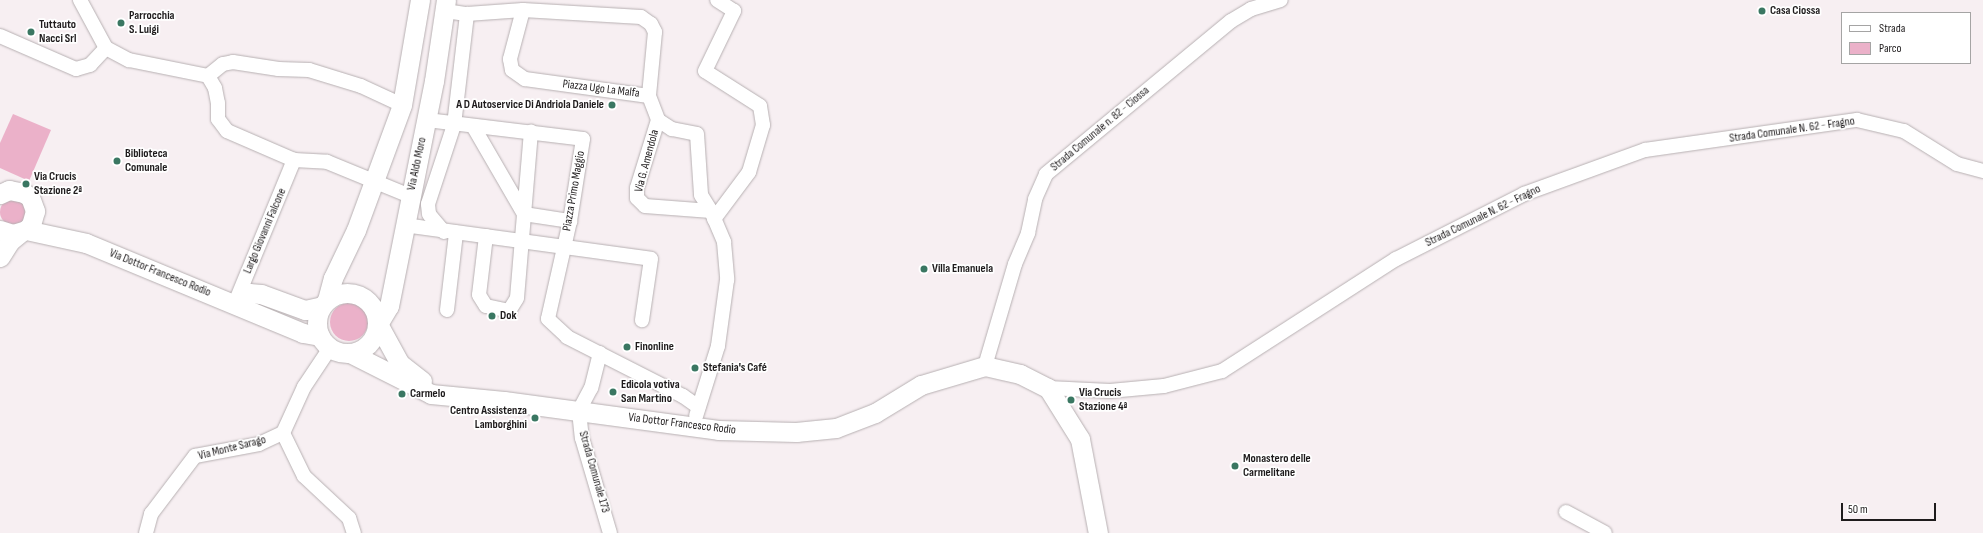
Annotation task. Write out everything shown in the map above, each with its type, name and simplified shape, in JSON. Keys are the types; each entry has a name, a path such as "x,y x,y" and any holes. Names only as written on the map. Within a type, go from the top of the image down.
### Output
{"main road":[{"path":"325,342 317,326 333,278 356,230 402,105 420,0"},
{"name":"Via Aldo Moro","path":"378,324 390,306 404,225 427,120 446,5"},
{"name":"Via Dottor Francesco Rodio","path":"0,194 16,190 30,197 45,216 86,243 235,303 325,342 432,394 579,411 718,430 796,432 836,428 875,413 921,385 985,366 1020,374 1048,388"},
{"path":"0,257 10,241 23,232 34,219 34,204"},
{"name":"Via Dottor Francesco Rodio","path":"0,230 13,234 23,232 86,243"},
{"name":"Via Dottor Francesco Rodio","path":"235,303 249,293 261,294 305,310 324,303 345,292 365,298 377,314 378,324 400,364 416,378 455,397"},
{"path":"350,353 366,347 376,333 378,324"},
{"path":"1048,388 1080,439 1098,533"}],"street":[{"path":"80,0 106,48 129,60 208,76 215,88 218,119 227,131 294,160 327,162 410,196"},
{"path":"713,215 749,172 763,125 760,106 705,71 734,11 717,0"},
{"name":"Strada Comunale n. 82 - Ciossa","path":"985,366 1015,264 1028,233 1035,199 1046,174 1231,21 1251,9 1281,0"},
{"name":"Piazza Ugo La Malfa","path":"446,5 467,14 523,10 641,17 651,24 655,32 649,96 524,79 512,70 510,58 523,10"},
{"path":"447,310 450,233 429,214 428,204 454,125 467,14"},
{"path":"0,36 76,69 90,65 106,48"},
{"path":"208,76 223,64 233,62 278,69 308,70 361,86 402,105"},
{"path":"649,96 658,120"},
{"name":"Piazza Primo Maggio","path":"427,120 454,125 531,132 583,139 570,221 548,319 567,337 684,396 698,407"},
{"name":"Via G. Amendola","path":"692,426 718,346 727,280 724,242 713,215 701,195 697,134 672,129 658,120 637,188 637,198 645,206 713,215"},
{"name":"Strada Comunale N. 62 - Fragno","path":"1048,388 1110,391 1164,386 1222,371 1396,258 1524,194 1645,150 1857,120 1904,131 1957,164 1983,171"},
{"path":"473,126 524,214"},
{"path":"486,236 479,295 486,306 509,310 517,298 531,132"},
{"name":"Largo Giovanni Falcone","path":"235,303 294,160"},
{"path":"524,214 570,221"},
{"name":"Piazza Primo Maggio","path":"404,225 450,233 486,236 651,258 642,320"},
{"path":"325,342 283,433 304,476 349,518 354,533"},
{"path":"579,411 591,388 600,353"},
{"name":"Strada Comunale 173","path":"579,411 582,438 610,533"},
{"name":"Via Monte Sarago","path":"146,533 151,514 195,456 259,444 283,433"},
{"path":"1566,512 1605,533"}],"green space":[{"path":"13,114 51,130 29,181 0,168 0,143"},
{"path":"13,199 22,203 26,212 22,221 13,225 4,221 0,212 4,203"},
{"path":"345,303 353,303 363,308 367,315 367,329 363,336 353,341 345,341 335,336 333,333 330,326 330,318 335,308 338,306"}],"place":[{"name":"Casa Ciossa","path":"1762,11"},
{"name":"Parrocchia S. Luigi","path":"121,23"},
{"name":"Tuttauto Nacci Srl","path":"31,32"},
{"name":"A D Autoservice Di Andriola Daniele","path":"612,105"},
{"name":"Biblioteca Comunale","path":"117,161"},
{"name":"Via Crucis Stazione 2ª","path":"26,184"},
{"name":"Villa Emanuela","path":"924,269"},
{"name":"Dok","path":"492,316"},
{"name":"Finonline","path":"627,347"},
{"name":"Stefania's Café","path":"695,368"},
{"name":"Edicola votiva San Martino","path":"613,392"},
{"name":"Carmelo","path":"402,394"},
{"name":"Via Crucis Stazione 4ª","path":"1071,400"},
{"name":"Centro Assistenza Lamborghini","path":"535,418"},
{"name":"Monastero delle Carmelitane","path":"1235,466"}]}
